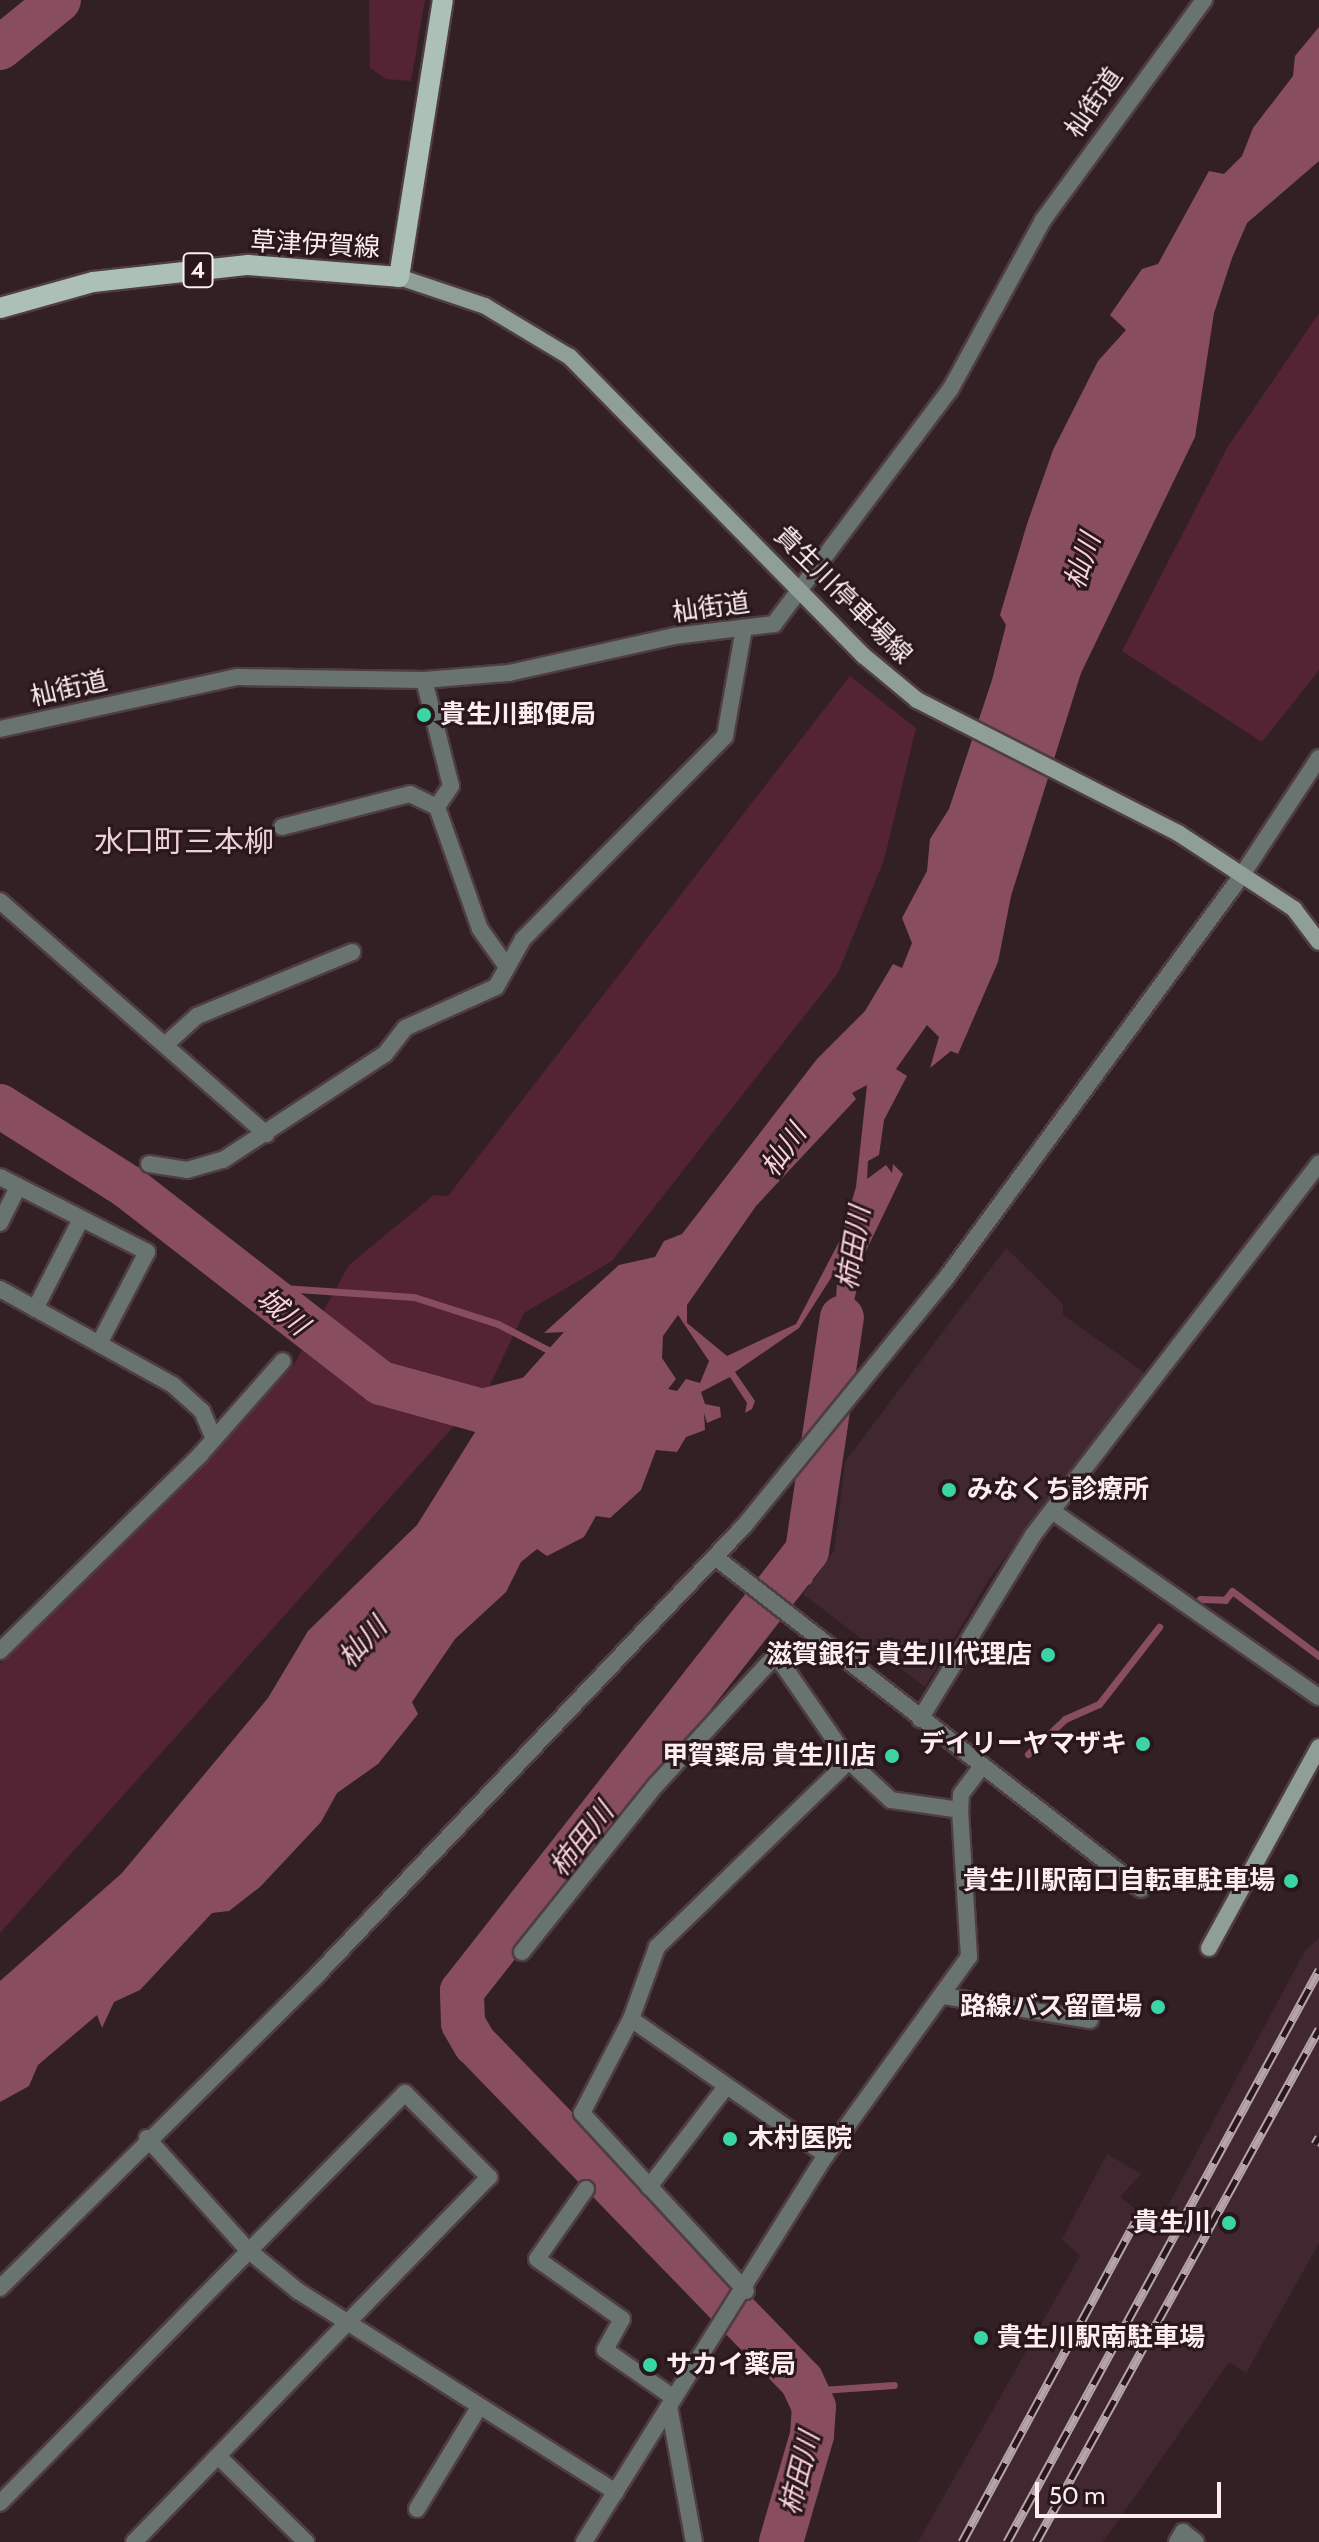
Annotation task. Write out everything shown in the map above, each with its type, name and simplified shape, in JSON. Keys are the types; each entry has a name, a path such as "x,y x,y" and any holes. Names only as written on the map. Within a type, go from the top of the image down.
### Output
{"main road":[{"name":"草津伊賀線","path":"0,308 93,282 248,265 399,277 443,0"},
{"name":"貴生川停車場線","path":"399,277 485,306 570,357 864,656 957,723 1144,814 1218,859 1294,909 1319,942"},
{"path":"1209,1948 1319,1747"}],"street":[{"name":"杣街道","path":"0,729 237,677 424,680 540,668 774,624 950,390 1043,220 1204,0"},
{"path":"149,1164 207,1166 266,1134 385,1054 405,1028 487,995 505,964 725,736 744,628"},
{"path":"424,680 451,786 437,807"},
{"path":"0,2288 147,2138 318,1974 715,1557 787,1476 878,1362 1242,875 1273,818 1319,758"},
{"path":"282,827 410,794 437,807 480,929 505,964"},
{"path":"0,901 266,1134"},
{"path":"166,1044 197,1016 352,952"},
{"path":"920,1719 962,1660 992,1594 1319,1163"},
{"path":"0,1177 147,1252 100,1342"},
{"path":"0,1223 18,1187"},
{"path":"35,1309 81,1219"},
{"path":"0,1289 173,1385 202,1411 214,1439"},
{"path":"0,1651 214,1439 283,1361"},
{"path":"1052,1511 1319,1697"},
{"path":"715,1557 797,1625 1141,1889"},
{"path":"522,1952 656,1785 776,1655 849,1761 891,1800 960,1810"},
{"path":"742,2297 582,2113 631,2019 657,1947 849,1761"},
{"path":"584,2542 742,2297 826,2155 915,2025 943,1996 969,1957 961,1794 981,1767"},
{"path":"943,1996 1090,2020"},
{"path":"631,2019 725,2088 826,2155"},
{"path":"649,2187 725,2088"},
{"path":"0,2503 405,2093 489,2177 134,2542"},
{"path":"147,2138 248,2250 349,2324 616,2492"},
{"path":"586,2189 537,2259 622,2319 605,2350 672,2402 694,2542"},
{"path":"417,2509 479,2407"},
{"path":"218,2456 306,2542"},
{"path":"1177,2542 1183,2532 1196,2542"}],"shaded area":[{"path":"369,0 425,0 411,81 386,79 370,68"},
{"path":"1319,313 1319,670 1262,742 1122,651 1227,448"},
{"path":"850,676 916,728 884,860 838,973 612,1261 524,1313 489,1387 0,1933 0,1664 293,1366 349,1265 434,1195 448,1196"},
{"name":"みなくち診療所","path":"1006,1248 1063,1304 1063,1315 1145,1373 991,1576 925,1687 803,1594 834,1551 845,1462"},
{"path":"1319,1938 1319,2243 1246,2373 1229,2362 1103,2542 918,2542 1080,2256 1062,2239 1107,2154 1141,2174 1120,2197 1157,2226 1305,1951"}],"water":[{"name":"杣川","path":"1319,27 1319,161 1247,223 1232,258 1214,313 1195,437 1081,673 1011,896 998,962 958,1054 951,1051 930,1068 939,1037 927,1025 896,1069 907,1076 884,1120 879,1155 868,1161 867,1179 886,1165 892,1173 893,1164 903,1174 864,1255 839,1371 831,1379 838,1267 799,1328 735,1372 755,1401 752,1409 745,1413 747,1403 730,1377 701,1392 705,1404 720,1407 721,1417 707,1423 704,1413 705,1430 686,1437 677,1452 656,1450 641,1490 610,1518 596,1516 584,1537 547,1556 537,1549 521,1562 506,1592 455,1639 412,1702 418,1714 378,1764 337,1793 321,1822 260,1887 229,1911 212,1913 140,1990 114,2002 102,2028 97,2015 38,2065 29,2086 0,2102 0,1981 122,1873 268,1698 308,1631 417,1525 477,1429 564,1332 544,1333 619,1265 655,1257 664,1241 682,1234 817,1059 865,1011 893,964 902,968 912,943 902,918 927,871 930,839 949,809 992,680 1006,625 1000,615 1027,524 1053,450 1098,361 1126,330 1110,315 1142,269 1158,264 1209,171 1224,174 1242,156 1253,128 1293,76 1295,56","holes":["867,1085 856,1187 840,1240 796,1324 727,1356 687,1323 687,1305 756,1206 856,1099 852,1093","678,1315 709,1361 700,1383 686,1379 677,1391 668,1389 676,1379 662,1358 663,1336"]}],"waterway":[{"path":"0,48 59,0"},
{"name":"城川","path":"0,1106 128,1187 381,1383 482,1411 552,1393"},
{"path":"252,1286 414,1297 498,1324 554,1353"},
{"name":"柿田川","path":"781,2542 812,2435 814,2407 802,2381 475,2044 463,2023 462,1991 807,1551 842,1318"},
{"path":"796,1567 808,1580"},
{"path":"1200,1599 1225,1600 1232,1591 1319,1656"},
{"path":"1028,1754 1065,1719 1099,1704 1159,1627"},
{"path":"807,2391 894,2385"}],"railway":[{"path":"1007,2542 1319,1970"},
{"path":"1036,2542 1319,2029"},
{"path":"1315,2144 1319,2137"},
{"path":"962,2542 1135,2222"}],"place":[{"name":"貴生川郵便局","path":"424,715"},
{"name":"みなくち診療所","path":"949,1490"},
{"name":"滋賀銀行 貴生川代理店","path":"1048,1655"},
{"name":"デイリーヤマザキ","path":"1143,1744"},
{"name":"甲賀薬局 貴生川店","path":"892,1756"},
{"name":"貴生川駅南口自転車駐車場","path":"1291,1881"},
{"name":"路線バス留置場","path":"1158,2007"},
{"name":"木村医院","path":"730,2139"},
{"name":"貴生川","path":"1229,2223"},
{"name":"貴生川駅南駐車場","path":"981,2338"},
{"name":"サカイ薬局","path":"650,2365"}],"district":[{"name":"水口町三本柳","path":"184,842"}]}
